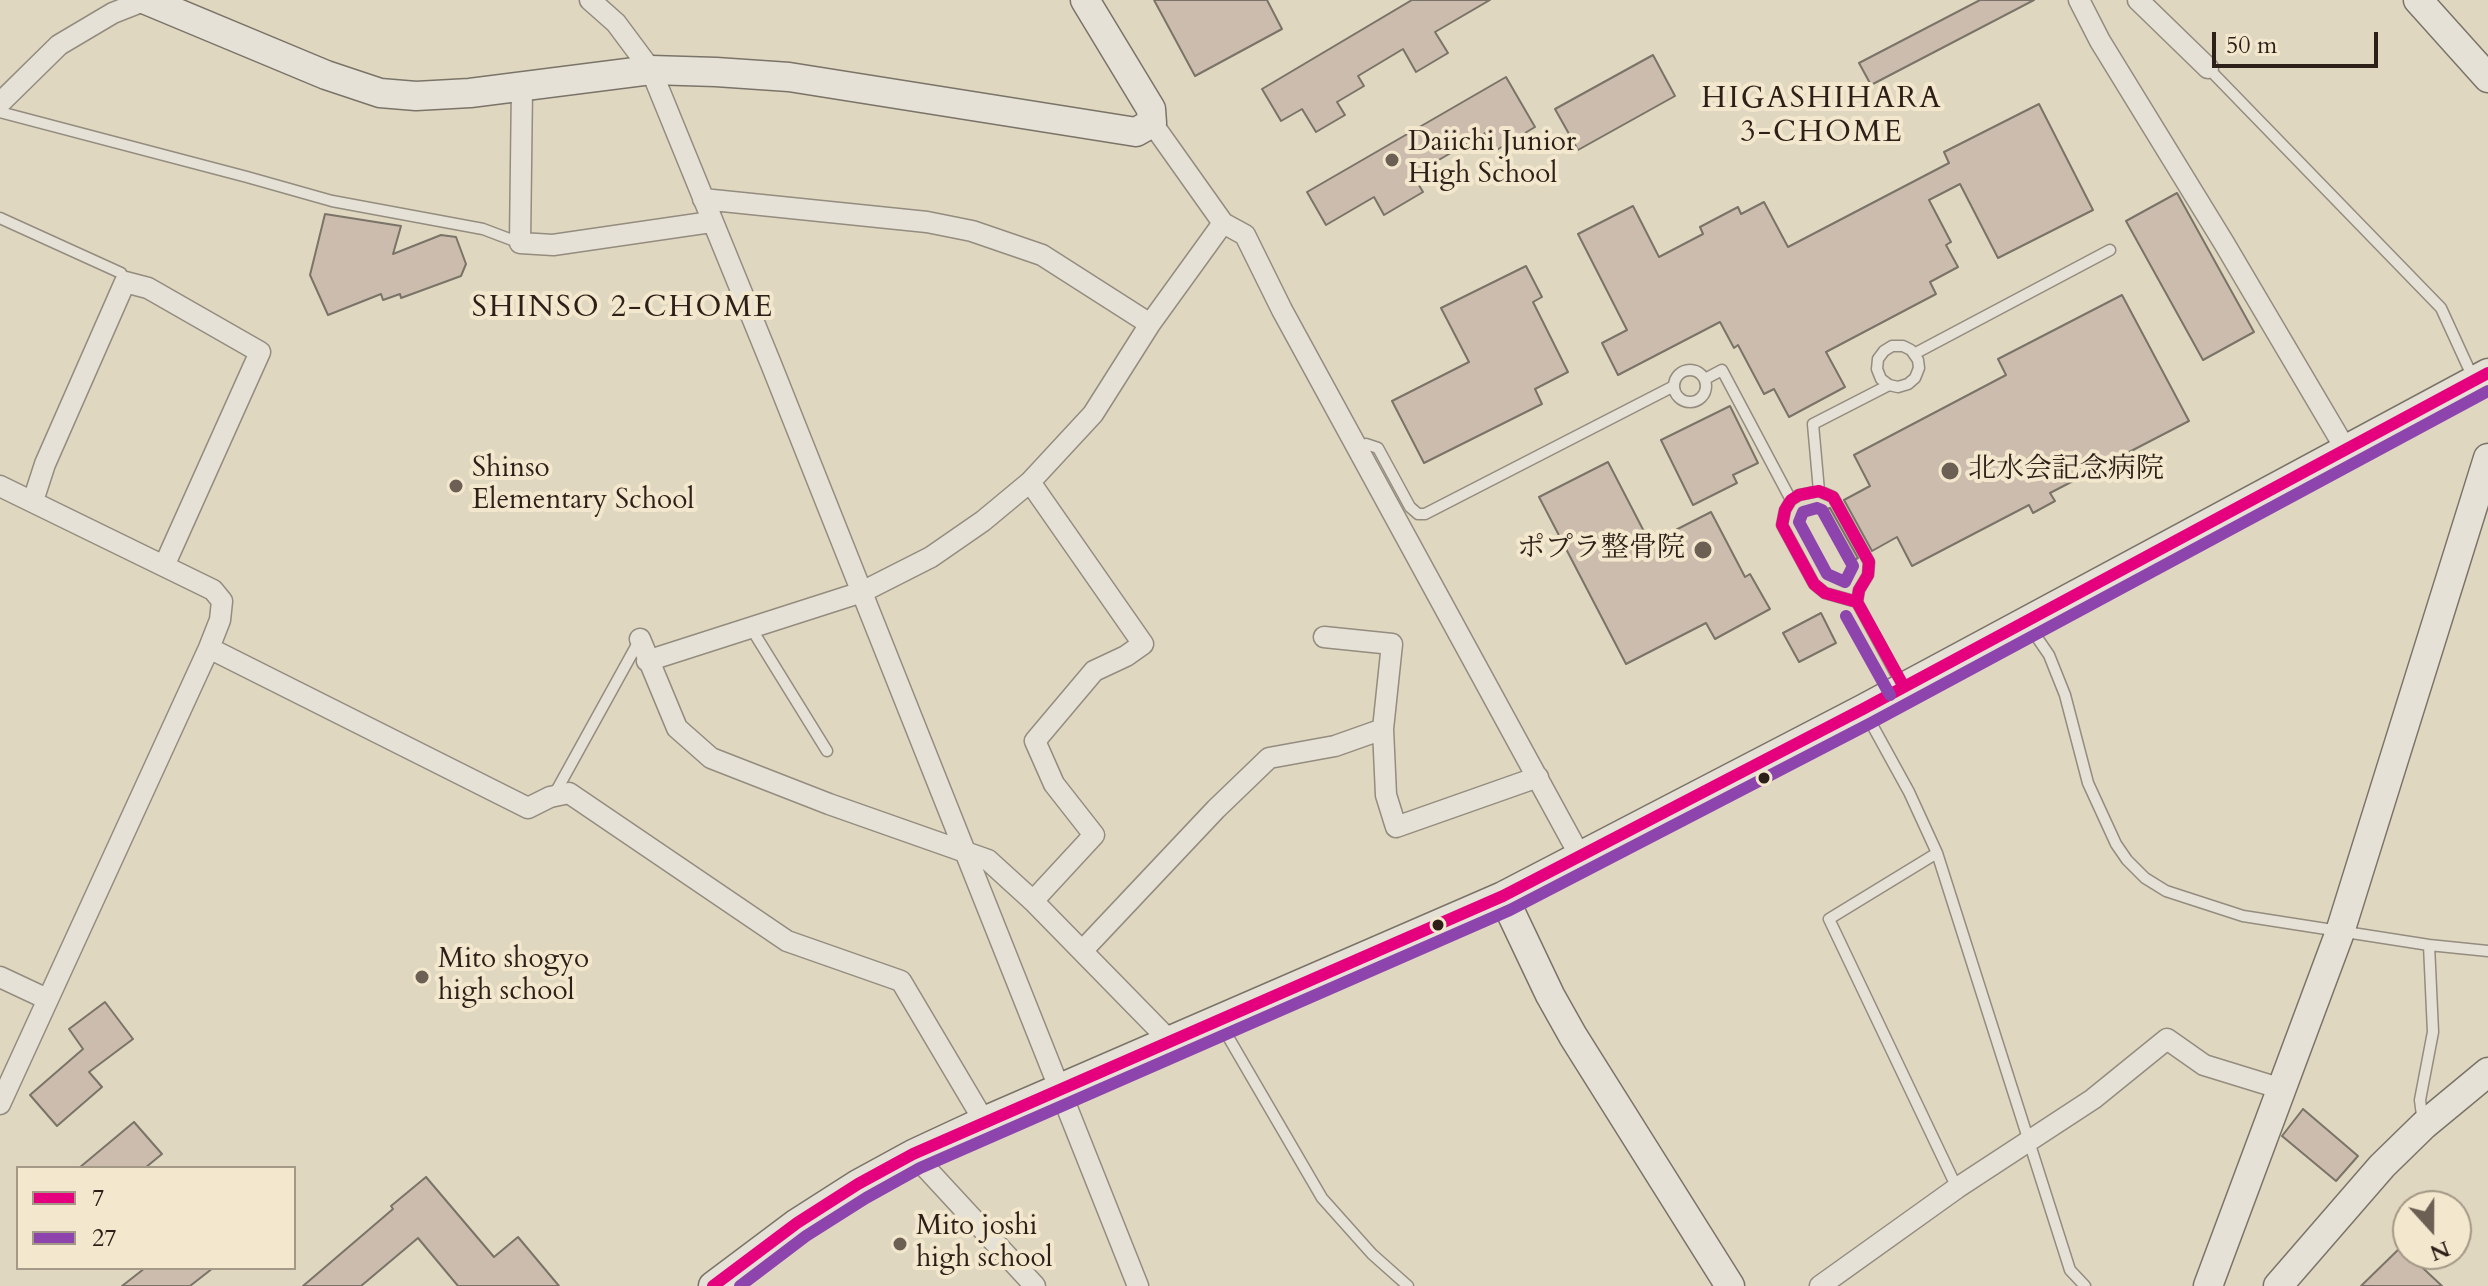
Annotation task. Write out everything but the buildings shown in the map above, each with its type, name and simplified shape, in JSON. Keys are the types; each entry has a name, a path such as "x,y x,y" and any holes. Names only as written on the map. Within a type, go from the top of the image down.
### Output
{"street":[{"path":"0,103 59,45 113,13 146,0 326,75 380,93 416,96 522,87 651,70 789,77 1136,132 1152,123"},
{"path":"590,0 616,23 651,70 1138,1286"},
{"path":"1085,0 1151,109 1152,123 1223,223 1245,235 1282,310 1580,856"},
{"path":"2079,0 2100,41 2345,448"},
{"path":"2138,0 2208,68"},
{"path":"2418,0 2488,78"},
{"path":"522,87 520,243 553,245 711,222"},
{"path":"703,199 927,222 972,231 1042,255 1150,324"},
{"path":"647,661 862,592 931,557 983,521 1030,482 1093,414 1150,324 1223,223"},
{"path":"33,501 45,464 125,282 148,288 260,352 164,566"},
{"path":"713,1286 797,1223 913,1154 1503,896 1863,709 2481,377"},
{"path":"2208,1286 2340,932 2488,458"},
{"path":"1030,482 1143,644 1094,671 1035,741 1054,784 1094,835 1033,901"},
{"path":"0,486 213,590 222,601 220,620 209,648 0,1104"},
{"path":"1324,637 1392,644 1383,729 1386,795 1396,827 1538,777"},
{"path":"640,639 677,728 711,758 988,860 1083,950 1169,1040"},
{"path":"209,648 528,808 553,796 569,793 787,941 901,981 984,1121"},
{"path":"1083,950 1216,809 1269,758 1335,746 1383,729"},
{"path":"1503,896 1573,1036 1730,1286"},
{"path":"0,977 47,999"},
{"path":"1820,1286 1957,1188 2093,1099 2167,1039 2204,1065 2282,1089"},
{"path":"2278,1286 2382,1166 2424,1125 2488,1072"},
{"path":"913,1154 1035,1286"}],"lane":[{"path":"2208,68 2441,308 2481,377"},
{"path":"0,112 332,201 483,229 520,243"},
{"path":"0,218 121,273 125,282"},
{"path":"1914,354 2110,250"},
{"path":"1892,346 1903,346 1914,354 1919,368 1908,384 1898,387 1889,385 1881,379 1877,369 1878,359 1892,346"},
{"path":"1705,379 1722,370 1791,500"},
{"path":"1686,371 1694,371 1705,379 1705,393 1694,402 1680,399 1674,386 1675,380 1686,371"},
{"path":"1819,491 1813,424 1889,385"},
{"path":"1357,448 1366,444 1378,448 1410,507 1418,514 1425,514 1674,386"},
{"path":"1857,602 1825,593 1814,584 1782,525 1783,515 1791,500 1799,495 1819,491 1833,497 1869,562 1868,575 1859,590 1857,602 1904,687"},
{"path":"2026,622 2049,655 2065,695 2088,783 2127,860 2145,878 2166,891 2243,916 2429,945 2488,951"},
{"path":"751,628 827,751"},
{"path":"553,796 640,639"},
{"path":"1863,709 1909,792 1937,853 2070,1270 2085,1286"},
{"path":"1937,853 1829,919 1957,1188"},
{"path":"2424,1125 2420,1100 2433,1032 2429,945"},
{"path":"1218,1019 1322,1198 1372,1254 1408,1286"}],"transit line":[{"name":"7","path":"713,1286 797,1223 913,1154 1503,896 1863,709 2488,373"},
{"name":"27","path":"740,1286 806,1236 920,1168 1510,910 1871,723 2488,391"},
{"name":"7","path":"1819,491 1833,497 1869,562 1868,575 1859,590 1857,602 1825,593 1814,584 1782,525 1791,500 1819,491"},
{"name":"27","path":"1817,508 1822,510 1853,566 1845,582 1827,574 1799,522 1803,512 1817,508"},
{"name":"7","path":"1857,602 1877,638 1904,687 1857,602"},
{"name":"27","path":"1846,616 1890,695"}],"place":[{"name":"Daiichi Junior High School","path":"1392,160"},
{"name":"北水会記念病院","path":"1950,471"},
{"name":"Shinso Elementary School","path":"456,486"},
{"name":"ポプラ整骨院","path":"1703,550"},
{"name":"Mito shogyo high school","path":"422,977"},
{"name":"Mito joshi high school","path":"900,1244"}],"district":[{"name":"HIGASHIHARA 3-CHOME","path":"1822,117"},
{"name":"SHINSO 2-CHOME","path":"623,309"}]}
